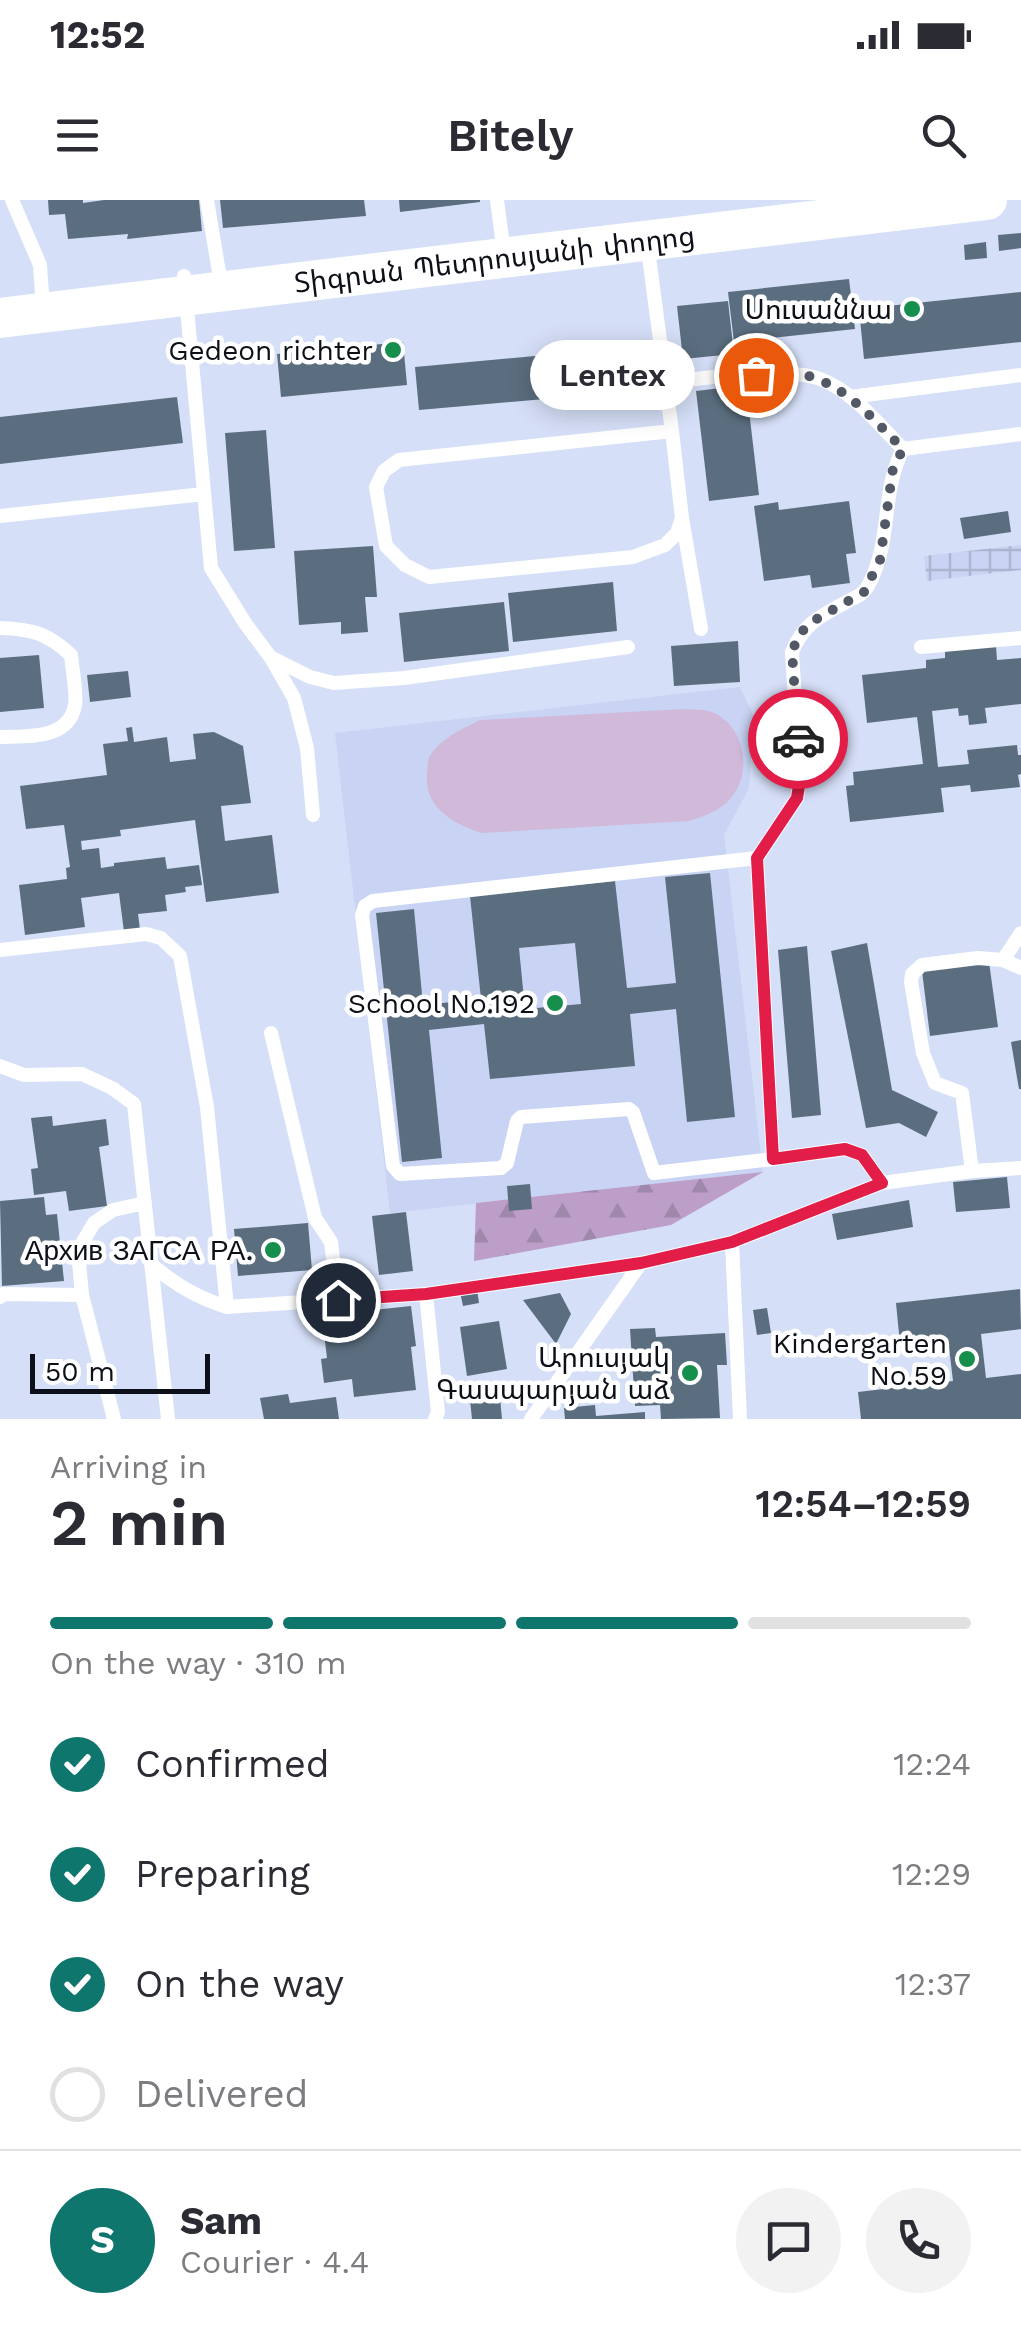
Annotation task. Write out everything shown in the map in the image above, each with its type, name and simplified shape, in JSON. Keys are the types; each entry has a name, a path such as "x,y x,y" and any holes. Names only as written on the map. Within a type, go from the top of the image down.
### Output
{"main road":[{"name":"Տիգրան Պետրոսյանի փողոց","path":"196,282 500,219 645,231 836,200"},
{"name":"Տիգրան Պետրոսյանի փողոց","path":"0,318 42,301 196,282 645,231 987,200"},
{"name":"Տիգրան Պետրոսյանի փողոց","path":"0,295 42,301"}],"lane":[{"path":"15,200 40,265 42,301"},
{"path":"207,200 196,282 210,568 294,698 306,748 313,815"},
{"path":"645,231 682,518 701,628"},
{"path":"665,382 786,372 821,379 850,397 903,449"},
{"path":"850,397 1021,375"},
{"path":"672,431 399,460 384,470 376,487 386,546 404,566 429,577 634,557 666,545 677,533 682,518"},
{"path":"903,449 1021,434"},
{"path":"773,1159 757,858 797,798 800,780 792,652 799,634 815,620 864,592 880,560 893,468 903,449"},
{"path":"0,516 204,494"},
{"path":"0,628 28,629 53,639 71,655 75,706 64,726 45,736 0,737"},
{"path":"921,647 1021,638"},
{"path":"271,658 310,677 334,683 404,678 628,647"},
{"path":"757,858 373,900 365,906 362,915 393,1166 400,1174 505,1166 516,1121 521,1117 629,1109 654,1172 845,1149 862,1155 882,1183"},
{"path":"1003,960 1021,932"},
{"path":"0,950 146,934 161,938 180,956 206,1106 227,1308"},
{"path":"972,1171 962,1092 936,1082 923,1053 912,974 922,964 978,958 1003,960 1021,968"},
{"path":"271,1033 315,1218 331,1242 338,1300"},
{"path":"0,1066 24,1075 82,1074 134,1104 168,1419"},
{"path":"152,1265 177,1286 227,1308 426,1294 641,1263 732,1242 882,1183 1021,1168"},
{"path":"114,1419 82,1296 78,1250 94,1223 113,1210 145,1202"},
{"path":"732,1242 740,1419"},
{"path":"532,1419 641,1263"},
{"path":"426,1294 438,1401 435,1419"},
{"path":"1,1295 82,1296"}],"shaded area":[{"path":"1021,545 1021,570 927,581 924,556"},
{"name":"School No.192","path":"740,687 754,717 749,788 724,835 763,1172 390,1213 335,733"},
{"path":"706,710 721,717 742,748 738,787 722,806 701,817 689,821 482,833 443,813 430,796 427,774 433,752 452,735 480,720"}],"green space":[{"path":"763,1172 671,1225 474,1261 476,1203"}],"building":[{"path":"48,200 199,200 202,231 127,239 128,234 68,239 65,214 49,215"},
{"path":"220,200 364,200 366,216 223,228"},
{"path":"399,200 480,200 480,202 400,212"},
{"path":"1021,233 1021,248 999,251 998,235"},
{"path":"986,242 987,258 965,260 964,245"},
{"path":"849,279 855,329 734,342 728,292"},
{"path":"1021,292 1021,342 864,359 859,309"},
{"path":"728,301 734,354 683,359 677,306"},
{"path":"403,342 407,385 281,397 277,354"},
{"path":"642,346 646,390 419,410 415,367"},
{"path":"746,385 759,495 709,501 696,391"},
{"path":"177,397 183,443 0,464 0,417"},
{"path":"266,430 275,548 234,551 225,433"},
{"path":"849,501 856,553 846,554 850,583 812,588 810,575 764,581 754,506 778,502 779,510"},
{"path":"1008,511 1011,532 964,539 960,518"},
{"path":"373,546 377,597 365,597 368,632 341,634 341,622 299,625 294,551"},
{"path":"613,582 617,631 513,642 508,593"},
{"path":"504,602 509,651 404,662 399,613"},
{"path":"738,641 740,682 674,686 671,646"},
{"path":"996,646 997,660 1021,658 1021,704 985,708 987,723 969,725 968,715 959,716 958,708 932,711 938,767 969,764 967,750 1017,745 1021,755 1020,787 971,792 970,785 941,788 944,812 850,822 846,786 854,785 853,772 923,764 917,717 867,723 862,675 926,668 926,660 945,658 945,651"},
{"path":"39,655 44,708 0,712 0,658"},
{"path":"128,671 131,697 90,702 87,675"},
{"path":"132,727 134,742 167,737 170,762 196,759 193,734 214,732 243,746 251,803 221,806 225,841 272,835 279,893 206,902 195,820 120,830 121,836 81,841 82,850 99,848 101,868 165,857 167,869 199,865 202,885 165,895 167,911 138,914 140,929 124,932 119,893 81,898 85,927 25,935 19,885 67,879 66,868 70,867 64,825 26,829 20,786 107,775 103,744 128,741 126,728"},
{"path":"710,873 735,1117 687,1122 676,1009 630,1014 635,1066 490,1079 484,1024 429,1030 442,1158 402,1162 376,913 414,909 423,1005 481,999 470,896 615,881 627,988 676,983 665,877","holes":["575,943 581,1004 525,1009 519,948"]},
{"path":"867,943 892,1090 938,1112 926,1137 899,1123 866,1128 831,951"},
{"path":"807,946 821,1115 792,1118 778,950"},
{"path":"989,962 998,1027 930,1036 922,971"},
{"path":"1021,1040 1021,1089 1019,1089 1011,1042"},
{"path":"52,1116 53,1126 106,1119 109,1145 99,1147 107,1206 69,1211 66,1191 34,1195 31,1169 38,1168 31,1118"},
{"path":"1007,1177 1010,1208 956,1212 953,1182"},
{"path":"530,1184 532,1209 509,1211 507,1186"},
{"path":"44,1197 46,1215 57,1214 64,1281 2,1286 0,1201"},
{"path":"909,1200 913,1227 837,1240 832,1214"},
{"path":"406,1212 413,1271 379,1275 372,1216"},
{"name":"Архив ЗАГСА РА.","path":"308,1223 312,1270 238,1276 234,1229"},
{"path":"477,1289 479,1303 463,1306 460,1292"},
{"name":"Kindergarten No.59","path":"1020,1289 1021,1329 981,1334 986,1378 1021,1374 1021,1419 861,1419 858,1392 953,1381 948,1339 900,1344 896,1303"},
{"path":"560,1293 571,1314 556,1344 523,1300"},
{"path":"344,1305 345,1313 411,1306 416,1390 354,1397 352,1379 324,1383 321,1359 327,1358 321,1308"},
{"path":"767,1308 771,1333 757,1335 753,1310"},
{"path":"499,1321 507,1369 467,1376 460,1327"},
{"path":"655,1328 656,1337 725,1333 727,1365 717,1365 720,1418 661,1419 660,1405 635,1406 630,1329"},
{"path":"288,1394 290,1403 336,1397 339,1419 264,1419 260,1398"},
{"path":"500,1397 502,1419 472,1419 470,1400"},
{"path":"595,1405 596,1416 645,1412 645,1419 565,1419 564,1408"}],"way so far":[{"path":"756,375 786,372 821,379 850,397 903,449 893,468 880,560 864,592 815,620 799,634 792,652 798,739"}],"place":[{"name":"Սուսաննա","path":"912,309"},
{"name":"Gedeon richter","path":"393,350"},
{"name":"Lentex","path":"756,375"},
{"name":"School No.192","path":"555,1003"},
{"name":"Архив ЗАГСА РА.","path":"273,1250"},
{"name":"Kindergarten No.59","path":"967,1359"},
{"name":"Արուսյակ Գասպարյան աձ","path":"690,1373"}],"route":[{"path":"338,1300 426,1294 641,1263 732,1242 882,1183 862,1155 845,1149 773,1159 757,858 797,798 798,739"}]}
